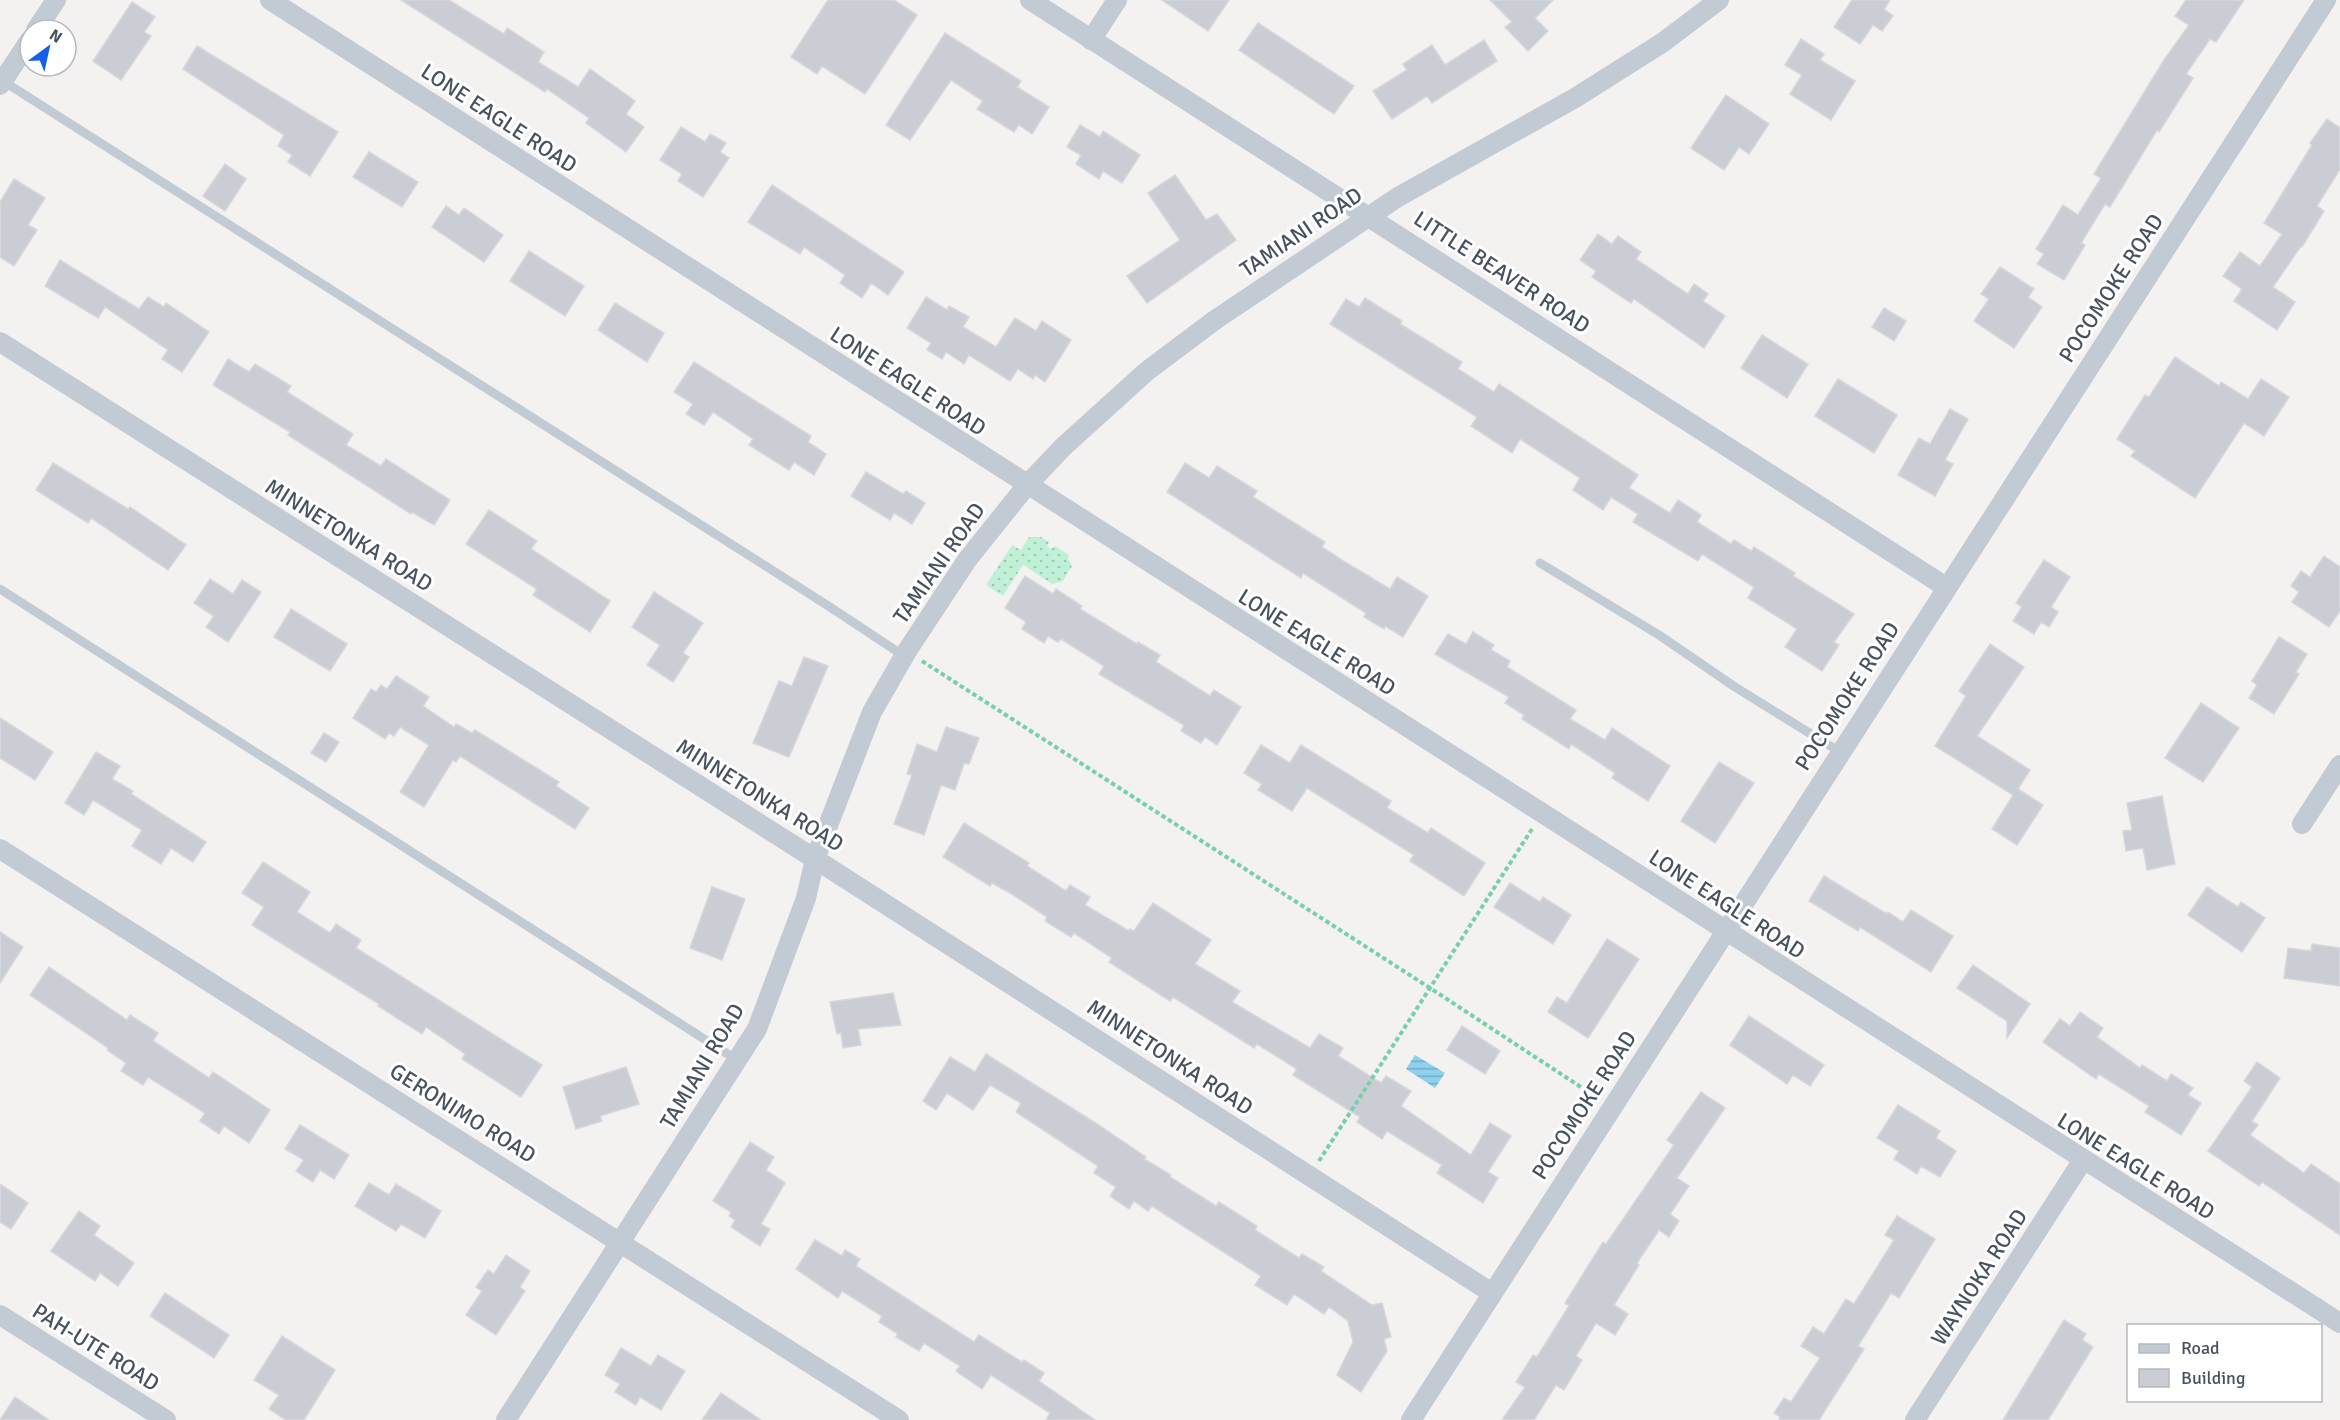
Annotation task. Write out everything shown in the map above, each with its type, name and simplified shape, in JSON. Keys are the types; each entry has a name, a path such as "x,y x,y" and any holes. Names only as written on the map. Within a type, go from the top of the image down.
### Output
{"street":[{"path":"44,18 56,0"},
{"name":"LONE EAGLE ROAD","path":"270,0 2340,1323"},
{"name":"LITTLE BEAVER ROAD","path":"1030,0 1946,587"},
{"path":"1091,40 1117,0"},
{"name":"TAMIANI ROAD","path":"506,1420 757,1029 806,898 814,858 872,712 911,659 967,560 1027,485 1063,447 1147,371 1215,320 1398,197 1575,98 1662,43 1719,0"},
{"name":"POCOMOKE ROAD","path":"1411,1420 2326,0"},
{"path":"2,83 18,58"},
{"name":"MINNETONKA ROAD","path":"0,342 814,858 1314,1168 1492,1293"},
{"path":"2302,824 2340,765"},
{"name":"GERONIMO ROAD","path":"0,849 899,1420"},
{"name":"WAYNOKA ROAD","path":"1915,1420 2083,1160"},
{"name":"PAH-UTE ROAD","path":"0,1315 166,1420"}],"lane":[{"path":"2,83 911,659"},
{"path":"1540,563 1659,635 1735,687 1840,752"},
{"path":"0,589 737,1060"}],"path":[{"path":"911,659 927,651"},
{"path":"911,659 1430,988 1611,1107"},
{"path":"1314,1168 1542,813"},
{"path":"1314,1168 1329,1166"}],"green space":[{"path":"1029,537 1041,537 1049,542 1047,546 1051,549 1055,546 1069,555 1072,566 1063,581 1052,584 1023,565 1003,596 986,585 1012,545 1021,550"}],"water":[{"path":"1415,1055 1445,1073 1435,1088 1406,1069"}],"building":[{"path":"401,0 449,0 504,34 507,28 544,52 538,62 578,87 590,69 635,101 626,114 644,127 626,152 586,123 589,118 547,89 545,92"},
{"path":"828,0 894,0 917,15 865,94 822,66 817,74 791,57"},
{"path":"1162,0 1229,0 1208,31"},
{"path":"1490,0 1553,0 1535,18 1548,31 1528,51 1505,27 1512,22"},
{"path":"1852,0 1890,0 1884,9 1893,16 1882,31 1873,25 1860,44 1834,27"},
{"path":"2186,0 2244,0 2216,42 2210,39 2186,74 2193,78 2159,132 2157,130 2110,207 2105,204 2081,243 2085,245 2064,280 2037,264 2044,254 2036,249 2063,205 2078,215 2101,178 2094,174 2164,60 2189,25 2175,16"},
{"path":"132,2 155,17 144,32 151,36 121,80 93,61"},
{"path":"1258,23 1354,86 1334,114 1239,50"},
{"path":"945,33 1021,81 1017,87 1049,107 1032,134 1019,125 1014,132 977,109 983,101 951,80 910,140 886,125"},
{"path":"1801,39 1824,54 1820,60 1855,81 1831,120 1790,94 1802,75 1785,65"},
{"path":"1484,40 1497,61 1432,103 1427,96 1392,119 1373,91 1407,70 1403,64 1432,45 1445,65"},
{"path":"197,46 338,132 310,176 288,162 292,155 278,146 284,135 183,69"},
{"path":"1726,95 1769,124 1749,154 1739,147 1724,170 1691,148"},
{"path":"2327,119 2340,128 2340,169 2317,206 2324,211 2273,287 2295,302 2277,330 2234,301 2242,289 2223,276 2240,252 2260,266 2282,234 2264,223 2312,145 2310,143"},
{"path":"1080,125 1100,137 1103,131 1140,155 1122,183 1103,171 1099,179 1076,164 1081,155 1067,147"},
{"path":"681,127 705,142 710,134 726,143 720,152 729,158 703,197 678,181 682,174 660,160"},
{"path":"369,152 418,182 402,207 353,177"},
{"path":"225,164 246,179 225,211 203,196"},
{"path":"1175,175 1206,220 1217,214 1236,240 1147,303 1127,276 1180,240 1148,193"},
{"path":"14,179 45,198 28,225 37,230 14,266 0,257 0,202"},
{"path":"772,185 904,272 888,295 871,283 862,298 840,283 845,275 804,247 800,254 748,222"},
{"path":"446,206 459,215 464,208 503,235 484,262 432,227"},
{"path":"1598,234 1612,244 1618,236 1641,252 1636,259 1688,294 1694,284 1708,294 1703,301 1725,316 1704,348 1634,299 1631,303 1592,277 1596,271 1580,260"},
{"path":"529,251 584,286 565,316 510,281"},
{"path":"60,260 139,309 148,297 164,307 166,303 209,332 182,372 162,359 168,350 105,307 98,318 45,286"},
{"path":"2000,267 2034,289 2028,297 2042,307 2014,348 1974,321 1989,299 1981,294"},
{"path":"926,297 947,310 949,306 969,317 963,327 996,347 1015,318 1036,331 1042,321 1071,340 1045,382 1035,375 1033,379 1018,369 1010,381 969,355 964,364 946,352 942,359 927,350 931,343 907,328"},
{"path":"1365,298 1402,321 1400,324 1462,362 1458,369 1494,392 1499,384 1638,475 1629,488 1670,513 1678,500 1701,515 1697,522 1731,544 1734,540 1751,551 1754,547 1795,573 1793,576 1854,614 1834,642 1839,645 1822,671 1785,647 1797,629 1748,598 1754,587 1702,554 1698,561 1633,522 1638,514 1611,497 1603,510 1573,490 1580,478 1520,439 1512,453 1471,426 1477,417 1330,324 1346,299 1359,307"},
{"path":"615,303 664,333 647,362 598,330"},
{"path":"1884,308 1906,321 1894,341 1872,327"},
{"path":"1762,335 1808,364 1787,398 1741,368"},
{"path":"2175,357 2219,386 2221,382 2248,399 2261,379 2289,397 2264,436 2244,423 2195,498 2131,456 2135,451 2117,439 2145,395 2149,397"},
{"path":"228,359 249,372 255,364 291,386 287,392 353,434 346,445 381,466 386,459 450,500 434,525 412,512 411,514 288,435 290,432 213,385"},
{"path":"694,362 811,436 808,442 826,454 814,475 794,462 789,470 749,445 753,439 713,412 704,425 686,414 693,404 674,392"},
{"path":"1838,379 1897,415 1874,453 1815,416"},
{"path":"1950,409 1968,419 1945,460 1953,464 1935,496 1898,475 1919,438 1930,444"},
{"path":"53,463 128,509 130,507 186,545 168,570 91,518 88,523 36,490"},
{"path":"1185,463 1209,478 1217,466 1257,491 1253,497 1325,542 1322,547 1345,562 1390,589 1397,577 1428,596 1403,637 1364,617 1366,613 1303,573 1301,578 1167,492"},
{"path":"866,472 903,494 906,491 925,503 912,524 894,513 890,520 851,496"},
{"path":"489,510 537,541 531,549 610,601 590,632 533,595 537,589 466,544"},
{"path":"2324,556 2340,567 2340,611 2329,627 2292,602 2299,592 2291,586 2301,571 2310,577"},
{"path":"2044,560 2070,577 2051,607 2058,612 2049,627 2041,622 2034,634 2013,621 2022,607 2016,603"},
{"path":"1025,576 1053,594 1056,589 1082,606 1080,609 1137,644 1138,642 1160,655 1156,662 1210,696 1214,690 1241,707 1217,745 1205,737 1201,743 1181,731 1184,725 1099,674 1104,666 1061,639 1058,642 1048,636 1044,643 1022,629 1026,622 1005,608"},
{"path":"210,579 233,594 242,580 261,592 228,642 206,627 214,616 194,603"},
{"path":"654,592 703,623 683,653 689,657 673,682 647,665 660,645 632,627"},
{"path":"291,609 347,644 330,671 274,637"},
{"path":"1473,632 1494,645 1491,650 1510,661 1507,667 1576,710 1570,719 1605,740 1612,728 1670,766 1648,801 1612,778 1615,773 1571,744 1569,749 1522,719 1524,715 1505,703 1509,697 1435,654 1448,634 1466,644"},
{"path":"2279,637 2307,654 2296,672 2299,674 2274,714 2249,698 2257,685 2252,681"},
{"path":"1990,644 2024,667 1977,736 2030,770 2018,789 2043,805 2017,845 1992,829 2013,795 1935,746 1966,696 1959,691"},
{"path":"804,657 828,666 789,757 753,743 779,681 792,686"},
{"path":"396,676 429,697 423,706 454,727 456,724 472,733 475,730 559,782 556,786 589,808 575,829 460,756 456,762 453,760 424,807 400,792 429,745 400,727 394,736 389,733 385,739 353,718 371,689 376,692 381,685 387,689"},
{"path":"2201,703 2239,728 2203,782 2165,758"},
{"path":"0,718 53,752 35,780 0,758"},
{"path":"946,727 979,738 969,764 964,763 955,790 941,785 924,835 894,824 912,775 907,774 917,744 937,752"},
{"path":"324,733 339,742 326,762 311,753"},
{"path":"1261,745 1290,763 1301,745 1391,801 1387,808 1428,833 1431,828 1485,863 1464,896 1410,861 1414,855 1307,788 1292,811 1258,790 1262,784 1244,773"},
{"path":"96,752 120,766 112,779 133,791 131,794 206,842 193,862 171,848 161,864 132,846 142,830 93,800 84,815 65,803"},
{"path":"1719,762 1754,783 1715,843 1681,821"},
{"path":"2162,796 2175,864 2147,870 2143,848 2126,851 2123,831 2132,830 2127,803"},
{"path":"964,823 1029,863 1027,866 1066,891 1070,885 1090,897 1085,905 1129,931 1130,929 1134,931 1153,903 1211,940 1195,964 1240,991 1232,1002 1310,1048 1319,1034 1343,1048 1338,1056 1381,1083 1386,1076 1411,1091 1401,1106 1471,1155 1490,1123 1511,1136 1488,1172 1498,1178 1483,1203 1437,1173 1442,1165 1387,1131 1382,1139 1357,1122 1360,1117 1293,1075 1297,1069 1257,1044 1254,1048 1173,997 1170,1001 1109,962 1112,958 1074,933 1071,937 1045,921 1047,917 1010,893 992,883 990,886 943,857"},
{"path":"263,862 310,892 297,912 330,933 336,924 361,940 356,948 542,1065 521,1097 462,1059 465,1054 426,1027 422,1034 378,1006 379,1004 252,925 264,907 242,893"},
{"path":"1824,876 1903,922 1911,910 1953,936 1931,972 1860,927 1858,931 1809,901"},
{"path":"1510,883 1540,902 1543,897 1571,915 1553,944 1494,907"},
{"path":"712,887 745,899 722,960 690,948"},
{"path":"2207,887 2238,907 2241,902 2265,918 2242,952 2188,915"},
{"path":"0,932 23,947 0,983"},
{"path":"1607,939 1639,959 1588,1038 1548,1012 1557,997 1567,1003"},
{"path":"2312,944 2340,948 2340,986 2284,978 2288,948 2311,951"},
{"path":"1973,965 2030,1004 2007,1038 2007,1021 1957,988"},
{"path":"49,967 127,1020 130,1015 158,1033 153,1041 209,1078 213,1072 270,1110 249,1143 224,1126 219,1134 200,1121 205,1113 148,1077 143,1085 121,1071 126,1063 107,1050 108,1048 30,995"},
{"path":"893,993 901,1025 858,1029 861,1045 843,1048 841,1033 837,1034 830,1002"},
{"path":"2080,1012 2103,1028 2097,1037 2140,1068 2142,1065 2167,1081 2171,1074 2193,1088 2188,1095 2201,1103 2181,1135 2145,1112 2149,1106 2099,1074 2096,1079 2043,1042 2060,1019 2070,1026"},
{"path":"1749,1016 1824,1065 1810,1086 1793,1075 1787,1084 1730,1045"},
{"path":"1462,1026 1500,1051 1485,1074 1447,1050"},
{"path":"986,1054 1094,1122 1146,1157 1144,1159 1171,1175 1170,1177 1216,1206 1219,1202 1257,1226 1255,1230 1299,1258 1302,1254 1324,1267 1321,1271 1372,1305 1382,1303 1391,1337 1384,1339 1387,1351 1361,1392 1337,1375 1353,1342 1348,1321 1329,1307 1324,1314 1294,1294 1287,1305 1255,1285 1261,1276 1152,1206 1148,1211 1134,1201 1129,1209 1110,1196 1116,1187 1094,1173 1098,1166 1016,1112 1021,1103 990,1085 973,1110 947,1093 936,1110 923,1101 950,1057 975,1072"},
{"path":"2257,1062 2280,1078 2252,1121 2258,1125 2250,1135 2304,1173 2311,1164 2340,1184 2340,1235 2262,1182 2259,1186 2208,1151 2252,1087 2244,1081"},
{"path":"626,1067 639,1104 600,1116 602,1121 576,1129 563,1087"},
{"path":"1701,1092 1725,1108 1677,1178 1689,1186 1670,1214 1679,1221 1669,1237 1659,1230 1637,1263 1639,1265 1614,1305 1628,1314 1615,1335 1596,1323 1576,1356 1582,1360 1564,1390 1556,1385 1534,1420 1502,1420 1525,1387 1516,1382 1533,1355 1537,1357 1569,1306 1565,1303 1603,1242 1606,1244 1674,1145 1667,1140"},
{"path":"1898,1105 1940,1131 1936,1138 1956,1151 1940,1177 1921,1166 1917,1174 1894,1159 1899,1151 1877,1138"},
{"path":"300,1125 349,1155 334,1179 320,1170 313,1182 296,1171 304,1160 285,1149"},
{"path":"750,1142 774,1157 766,1170 785,1183 761,1224 770,1229 760,1246 731,1227 735,1220 729,1216 731,1212 713,1201"},
{"path":"369,1183 389,1195 396,1184 441,1211 425,1238 401,1224 396,1231 355,1206"},
{"path":"0,1184 28,1203 11,1229 0,1222"},
{"path":"79,1211 100,1226 94,1235 134,1263 118,1286 100,1273 95,1281 51,1251"},
{"path":"1897,1216 1935,1239 1899,1298 1891,1293 1858,1346 1864,1349 1819,1420 1779,1420 1780,1417 1774,1413 1784,1398 1791,1402 1820,1358 1801,1346 1813,1327 1824,1334 1846,1299 1854,1304 1894,1240 1885,1235"},
{"path":"815,1240 842,1256 845,1250 860,1259 856,1266 974,1342 979,1335 1022,1362 1024,1360 1044,1373 1039,1381 1095,1420 1046,1420 1050,1413 991,1375 982,1389 956,1371 960,1366 924,1343 919,1351 896,1337 898,1334 879,1322 882,1316 842,1291 838,1298 796,1269"},
{"path":"506,1255 530,1271 520,1287 525,1291 496,1335 466,1315 482,1291 476,1287 488,1270 494,1274"},
{"path":"165,1293 229,1335 214,1358 150,1316"},
{"path":"2064,1320 2086,1334 2082,1340 2093,1347 2048,1420 2003,1420"},
{"path":"282,1336 335,1370 304,1420 286,1420 269,1409 279,1395 254,1380"},
{"path":"621,1348 651,1366 658,1355 685,1371 661,1410 640,1397 636,1405 615,1392 620,1384 605,1375"},
{"path":"721,1393 761,1420 702,1420"},
{"path":"15,1397 49,1420 0,1420"}]}
